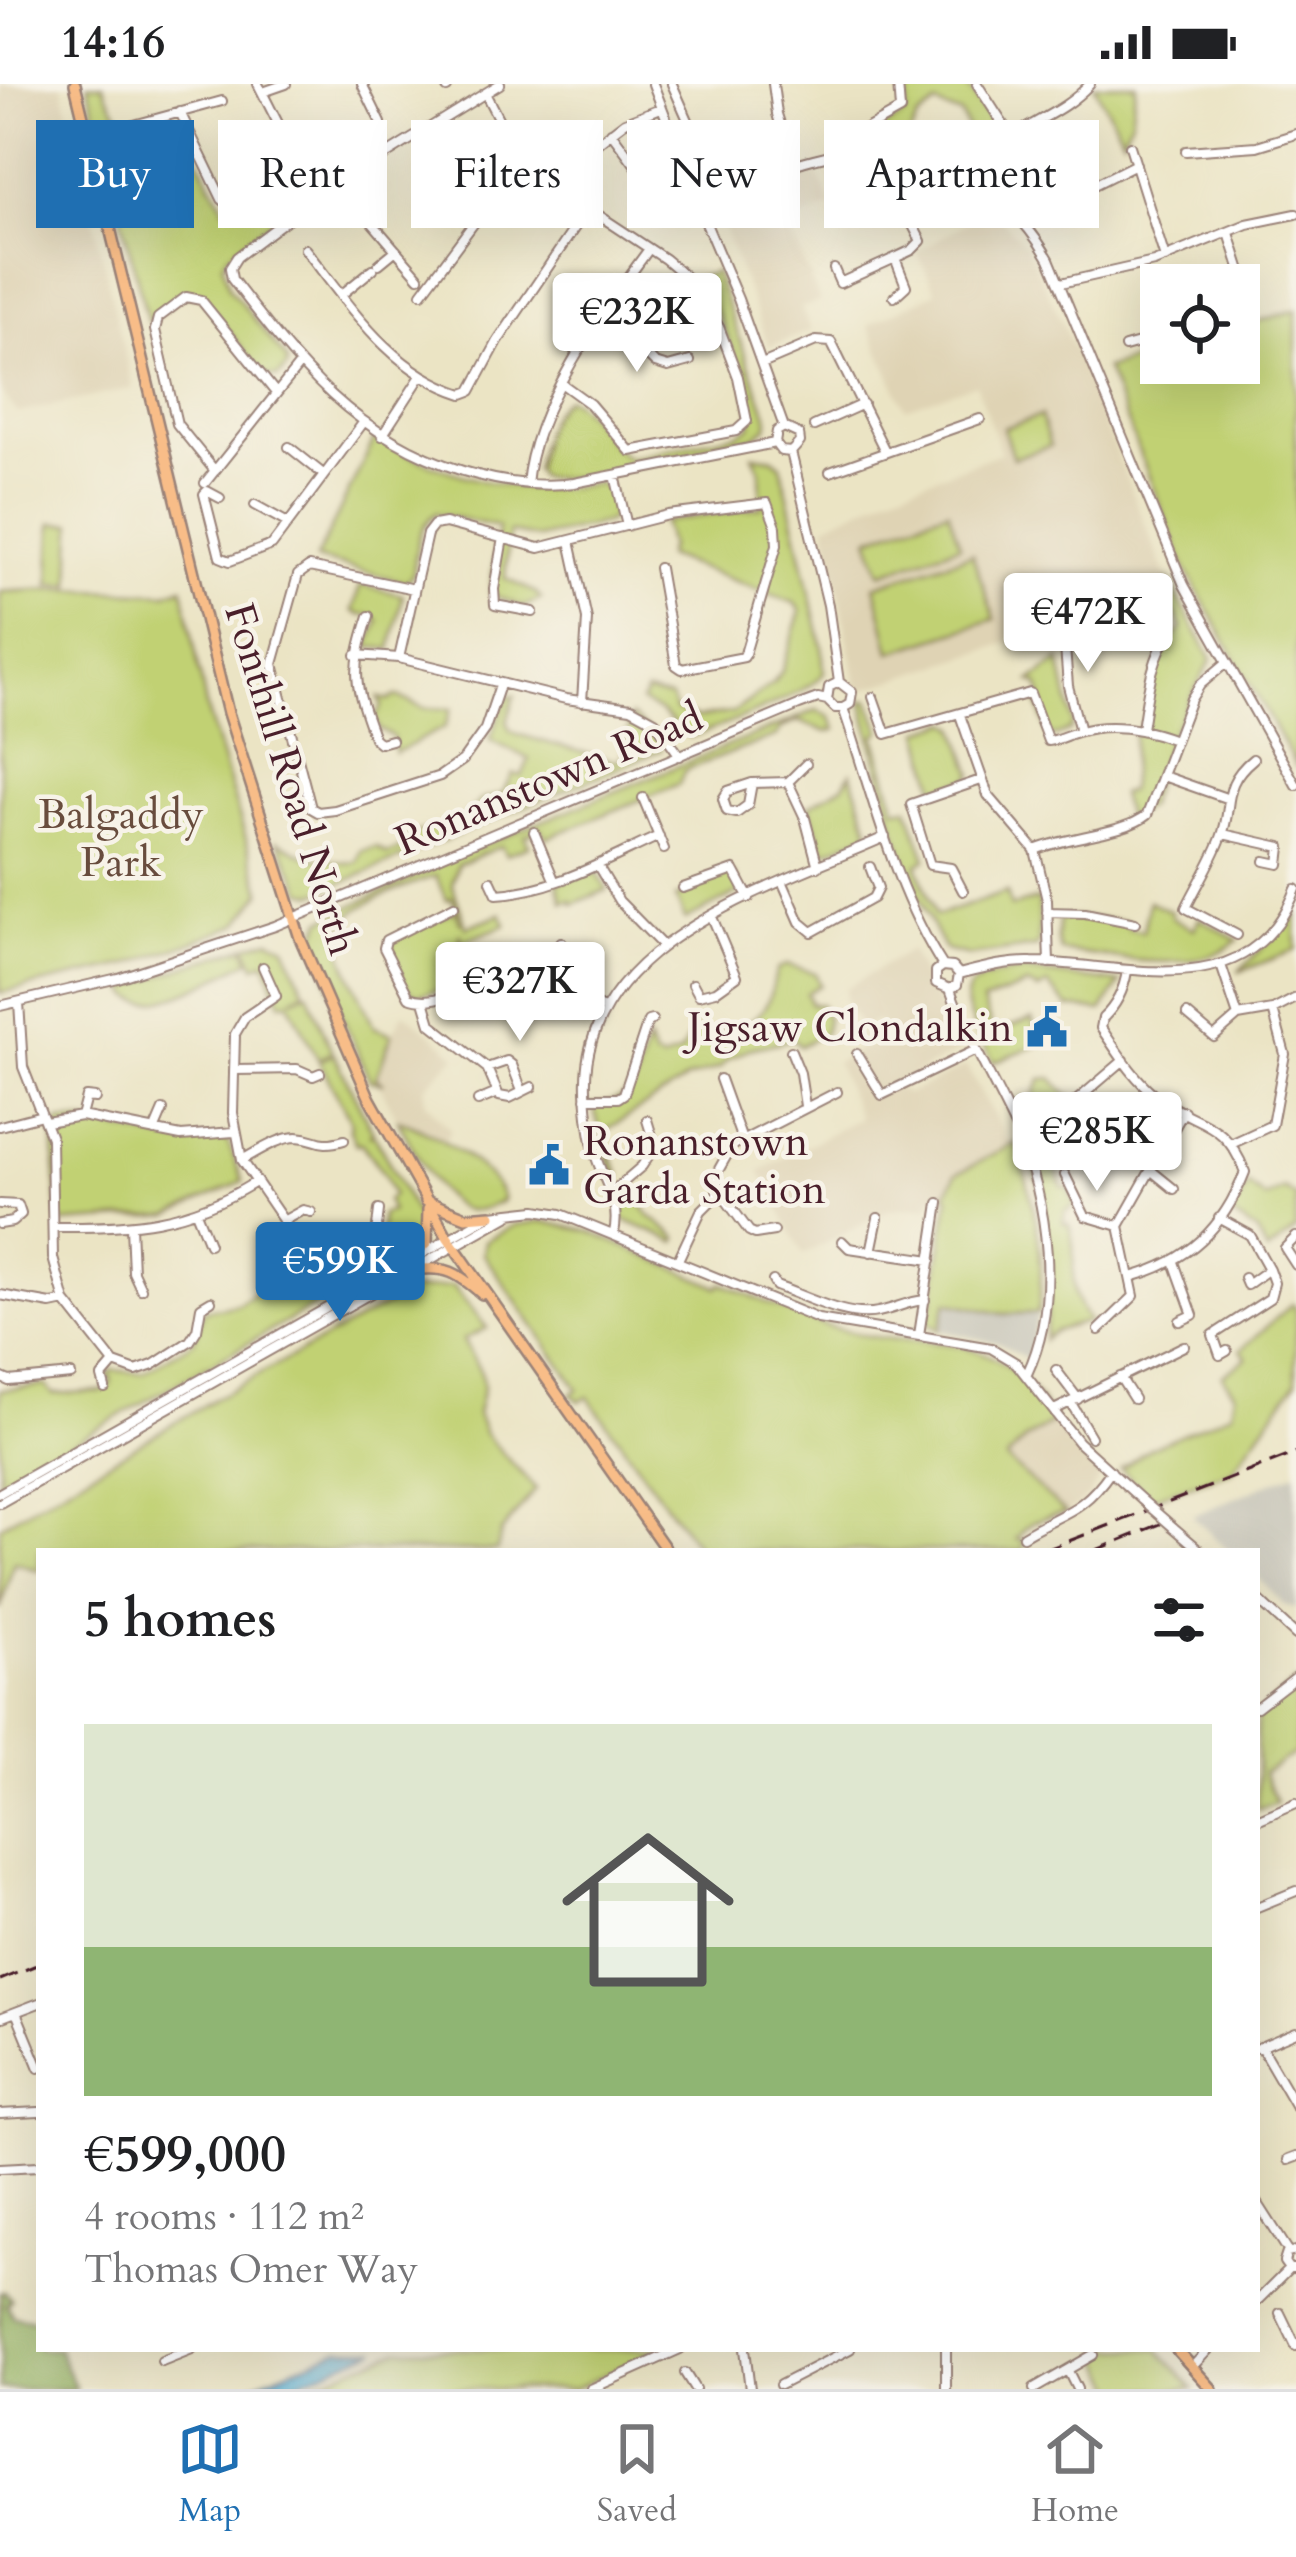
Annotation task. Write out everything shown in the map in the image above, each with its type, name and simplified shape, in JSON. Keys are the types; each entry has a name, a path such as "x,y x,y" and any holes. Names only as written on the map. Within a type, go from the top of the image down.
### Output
{"main road":[{"name":"Fonthill Road North","path":"75,84 228,713 294,919 362,1082 426,1201 665,1548"},
{"path":"426,1201 456,1214 491,1215"},
{"path":"411,1266 427,1243 426,1201"},
{"path":"411,1266 456,1271 494,1306"},
{"path":"1179,2352 1212,2389"}],"street":[{"path":"276,120 261,88 286,84"},
{"path":"362,84 380,120"},
{"path":"387,155 500,84"},
{"path":"652,84 666,120"},
{"path":"672,84 688,120"},
{"path":"773,84 779,120"},
{"path":"882,120 900,110 898,84"},
{"path":"977,84 1000,120"},
{"path":"1037,120 1074,100 1090,84"},
{"path":"486,95 499,120"},
{"path":"151,120 222,101"},
{"path":"603,138 625,122 661,108"},
{"path":"180,112 218,191"},
{"path":"611,132 627,154"},
{"path":"1186,151 1257,146 1296,134"},
{"path":"1130,146 1165,258"},
{"path":"1099,182 1136,164"},
{"path":"1061,283 1165,258 1247,224 1296,214"},
{"path":"560,383 602,416 630,452 746,425 748,411 738,377 702,295 690,280 603,218"},
{"path":"276,228 237,257 230,268 232,278 299,364 363,423 441,464 500,481 562,484 775,442"},
{"path":"377,228 419,277"},
{"path":"422,293 472,228"},
{"path":"305,249 375,339 422,376 458,393 471,391 498,341 574,228"},
{"path":"708,228 784,427"},
{"path":"834,269 840,283 913,250 920,241 913,228"},
{"path":"1028,228 1061,283 1167,548 1296,785"},
{"path":"1229,232 1239,264"},
{"path":"527,484 536,438 560,383 649,249"},
{"path":"341,295 396,250"},
{"path":"894,297 906,286 895,258"},
{"path":"214,471 177,424 155,330 158,318 186,297 201,300 276,393"},
{"path":"606,314 655,363 668,367 690,361"},
{"path":"762,364 827,340 836,346 885,451"},
{"path":"1124,347 1140,343"},
{"path":"205,483 299,364"},
{"path":"382,436 422,376"},
{"path":"814,425 863,404"},
{"path":"830,472 980,419"},
{"path":"220,498 207,491 204,494 224,560 266,549 363,423"},
{"path":"784,427 793,428 800,438 791,452 781,451 775,442 777,431 784,427"},
{"path":"289,447 323,474"},
{"path":"791,452 828,605 839,682 852,692 850,704 835,708 827,700 830,687 839,682"},
{"path":"615,476 627,526"},
{"path":"399,658 427,534 434,525 445,523 539,548 668,515 767,503 777,545 744,657 705,667 682,669 676,664 659,568"},
{"path":"255,505 286,522"},
{"path":"503,538 495,605 533,612"},
{"path":"570,541 587,619 582,702"},
{"path":"414,589 309,566 298,575 273,664 310,808 335,810 444,774 477,746 500,685"},
{"path":"368,616 356,655 356,686 374,738 380,743 391,740"},
{"path":"1142,729 1149,675 1156,652 1171,630"},
{"path":"1064,634 1068,686 1080,730"},
{"path":"356,655 399,658 500,685 627,707 661,726 680,756"},
{"path":"1034,850 1139,821 1154,802 1200,685 1226,663"},
{"path":"873,697 886,734 1032,691 1048,741 1080,730 1142,729 1175,740"},
{"name":"Ronanstown Road","path":"0,1006 118,978 294,919 799,705 827,700"},
{"path":"842,708 908,903 943,966"},
{"path":"960,715 993,803 1034,850 1044,881 1048,963"},
{"path":"1237,934 1186,908 1223,834 1226,798 1240,770 1253,759"},
{"path":"752,783 788,782 806,764"},
{"path":"1162,776 1226,798"},
{"path":"963,891 950,868 930,865 911,804 981,780"},
{"path":"788,782 805,818 818,867"},
{"path":"643,798 664,849"},
{"path":"534,832 555,881"},
{"path":"1223,834 1281,847 1279,863 1265,861"},
{"path":"491,880 497,894 534,890 659,836"},
{"path":"614,1233 618,1213 597,1160 586,1098 594,1035 605,1009 661,944 885,837"},
{"path":"598,866 620,901 661,944"},
{"path":"783,883 800,922 812,932 873,898 878,888 870,867"},
{"path":"683,888 734,870 749,898"},
{"path":"959,974 1010,963 1179,973 1221,965 1242,955 1271,930 1295,895"},
{"path":"454,906 386,940 384,948 409,997 424,1001 493,980 515,980 605,1009"},
{"path":"1047,912 1100,914 1135,923"},
{"path":"693,984 699,995 716,991 737,976 712,916"},
{"path":"540,987 544,965 560,954 561,942"},
{"path":"1221,965 1238,1016"},
{"path":"943,966 959,974 957,985 950,989 940,988 935,981 936,971 943,966"},
{"path":"263,967 276,996 245,1017 238,1028 234,1132 242,1160 304,1251 315,1257 332,1257 370,1242 376,1234 379,1210"},
{"path":"1127,971 1124,988 1101,1023 1154,1095 1204,1119 1233,1143 1245,1172 1199,1245 1174,1262 1131,1277"},
{"path":"950,989 974,1051 1017,1131 1035,1184 1046,1289 1038,1342 1027,1374"},
{"path":"1178,1024 1189,1013 1214,1037 1238,1016 1273,1010 1296,998"},
{"path":"424,1001 431,1024 487,1068 504,1099 527,1089 510,1058 487,1068"},
{"path":"19,1002 22,1065 52,1154 53,1258 65,1301 114,1363 131,1371 153,1365 193,1337 201,1306 211,1301"},
{"path":"1233,1143 1272,1126 1285,1054 1273,1010"},
{"path":"586,1098 624,1094 652,1019"},
{"path":"791,1051 805,1106"},
{"path":"857,1054 882,1096 974,1051"},
{"path":"1100,1160 1076,1101 1124,1060"},
{"path":"236,1070 320,1073"},
{"path":"720,1079 742,1140"},
{"path":"478,1101 497,1093"},
{"path":"679,1260 701,1211 717,1195 722,1160 742,1140 837,1093"},
{"path":"81,1116 86,1096 95,1098"},
{"path":"154,1131 163,1110"},
{"path":"1099,1330 1131,1302 1131,1277 1119,1226 1184,1111"},
{"path":"0,1126 81,1116 193,1137 234,1132"},
{"path":"612,1192 652,1155 656,1146 646,1120"},
{"path":"1134,1132 1164,1152"},
{"path":"242,1160 285,1139 325,1145 344,1140"},
{"path":"1153,1172 1174,1189"},
{"path":"1065,1175 1085,1216 1119,1226"},
{"path":"54,1227 152,1225 196,1212 254,1183"},
{"path":"717,1195 749,1231 774,1231"},
{"path":"919,1335 939,1203"},
{"path":"0,1204 18,1205 21,1214 18,1220 0,1224"},
{"path":"283,1220 303,1210 310,1212"},
{"path":"451,1243 491,1215 536,1210 562,1214 818,1319 982,1345 1003,1354 1027,1374 1078,1442 1198,1548"},
{"path":"196,1212 209,1244"},
{"path":"0,1503 451,1243 512,1213"},
{"path":"1219,1217 1250,1235 1274,1283 1270,1298 1213,1335 1220,1355 1227,1351"},
{"path":"871,1252 878,1218"},
{"path":"131,1226 133,1272 141,1289"},
{"path":"1296,1237 1285,1248 1296,1265"},
{"path":"842,1241 849,1248 931,1260"},
{"path":"267,1258 270,1264 278,1264 304,1251"},
{"path":"1174,1262 1193,1315 1180,1321"},
{"path":"0,1493 411,1266"},
{"path":"1244,1278 1247,1285 1269,1269"},
{"path":"773,1281 828,1304 872,1313 925,1300"},
{"path":"0,1295 51,1304 65,1301"},
{"path":"1054,1410 1184,1346"},
{"path":"100,1384 114,1363"},
{"path":"1056,1370 1090,1437"},
{"path":"0,1377 9,1381 70,1375"},
{"path":"52,1377 54,1388"},
{"path":"1120,1377 1134,1399"},
{"path":"1023,1536 1088,1502 1111,1471"},
{"path":"1260,1602 1296,1635"},
{"path":"1260,1704 1296,1677"},
{"path":"1260,1819 1296,1804"},
{"path":"1260,1906 1296,1891"},
{"path":"0,2018 36,2004"},
{"path":"16,2012 36,2061"},
{"path":"1260,2048 1296,2032"},
{"path":"1260,2050 1296,2107"},
{"path":"0,2114 36,2113"},
{"path":"0,2168 36,2166"},
{"path":"1260,2210 1293,2251 1284,2259 1292,2269 1260,2298"},
{"path":"1280,2313 1296,2346"},
{"path":"162,2361 184,2352"},
{"path":"591,2389 673,2352"},
{"path":"745,2352 750,2389"},
{"path":"779,2385 844,2352"},
{"path":"946,2352 946,2389"},
{"path":"1192,2367 1206,2352"},
{"path":"1034,2389 1094,2355"},
{"path":"1068,2371 1077,2389"},
{"path":"686,2373 695,2389"}],"shaded area":[{"path":"0,84 62,84 70,120 36,120 36,228 96,228 133,388 18,413 0,391"},
{"path":"814,168 824,189 824,209 800,220 800,174"},
{"path":"723,228 789,228 820,301 801,308 811,330 769,347"},
{"path":"957,228 1009,228 1025,245 1063,324 1168,580 1141,600 858,691 826,525 889,494 1001,453 976,384 905,408 868,325 936,292 917,252"},
{"path":"910,950 960,1050 892,1086 907,1094 966,1066 1011,1145 956,1174 946,1194 934,1195 927,1206 890,1209 803,1255 760,1171 859,1118 836,1062 886,1034 878,1020 862,1029 844,998 844,989"},
{"path":"404,1012 457,1055 425,1087 426,1103 451,1130 444,1140 424,1127 398,1120 376,1078"},
{"path":"947,1302 1003,1314 1038,1313 1028,1360 1000,1343 939,1330"},
{"path":"1054,1421 1102,1473 1089,1496 1066,1513 1006,1459"},
{"path":"1296,1472 1296,1609 1284,1605 1260,1580 1260,1548 1226,1548 1192,1516"}],"green space":[{"path":"88,84 103,84 122,120 97,120"},
{"path":"904,84 966,84 989,120 964,120 936,105 917,120 896,120 906,114"},
{"path":"1136,84 1131,120 1123,138 1094,85"},
{"path":"194,152 218,196 218,228 263,228 223,264 229,288 287,360 287,367 278,377 264,375 200,295 182,295 148,322 124,228 194,228"},
{"path":"715,272 769,420 767,427 754,437 643,465 580,476 538,476 535,469 545,430 567,398 629,458 737,434 751,426 742,372 698,283 697,278"},
{"path":"1296,310 1296,766 1186,570 1106,369 1140,358 1140,384 1260,384 1260,321"},
{"path":"1041,416 1050,446 1013,458 1003,428"},
{"path":"375,438 428,463 483,481 540,489 598,483 610,492 614,514 608,522 538,538 509,532 505,578 541,599 523,607 490,594 498,527 436,513 421,533 413,574 405,582 316,559"},
{"path":"753,455 773,458 781,465 824,673 783,700 689,737 641,702 647,692 671,698 675,710 697,718 734,712 782,671 801,611 795,603 666,556 669,546 663,522 761,507 760,469"},
{"path":"948,510 960,545 881,573 869,538"},
{"path":"52,523 73,524 71,585 50,584"},
{"path":"972,554 995,619 891,652 875,586"},
{"path":"1168,580 1212,659 1169,737 1147,806 1127,821 1120,794 1129,791 1134,736 1146,717 1151,683 1169,635 1174,637 1182,628 1175,614 1152,593"},
{"path":"360,585 403,595 391,649 368,647 379,621 353,611"},
{"name":"Balgaddy Park","path":"183,587 206,706 262,892 238,924 190,943 128,965 0,993 0,592 167,593"},
{"path":"1060,660 1073,723 1070,730 1056,736 1048,734 1036,699 1042,696 1038,684 1031,681"},
{"path":"396,696 424,708 451,709 445,727 395,753 393,737 379,729 375,718 382,706 379,698"},
{"path":"507,696 515,696 507,721 511,731 520,735 614,761 622,758 631,716 660,739 661,750 315,894 303,891 278,841 311,859 357,862 361,851 377,847 387,854 405,847 409,835 458,822 483,799 502,794 513,774 522,776 529,759 490,740"},
{"path":"862,700 869,700 881,731 875,736 896,808 908,808 926,859 917,865 936,916 1007,892 1011,907 1039,899 1036,947 969,956 945,950 905,860"},
{"path":"817,710 830,717 836,729 827,732 798,721 781,728 777,736 685,770 679,784 547,838 541,829 525,836 529,846 506,855 501,846 458,865 452,884 466,927 501,914 506,925 462,942 460,932 459,943 474,982 417,995 401,979 394,963 393,940 455,911 461,924 452,898 446,900 436,876 378,898 349,917 339,938 344,959 374,1027 392,1034 376,1078 384,1083 370,1081 329,986 315,935 322,920 463,853"},
{"path":"949,722 956,726 973,774 936,789 921,731"},
{"path":"851,773 869,828 866,834 825,852 809,806 844,785"},
{"path":"591,871 607,890 573,904 563,902 557,883"},
{"path":"725,873 735,875 740,892 685,920 676,898"},
{"path":"1149,901 1194,929 1199,918 1238,940 1221,951 1178,961 1061,951 1059,921 1065,917 1126,921 1128,928 1143,932"},
{"path":"1296,915 1296,950 1238,972"},
{"path":"270,939 285,946 305,991 290,1000 308,992 332,1052 318,1059 290,1004 281,1003 265,962 255,966 246,946"},
{"path":"244,947 250,960 164,1000 134,998 126,987"},
{"path":"786,965 815,973 820,985 806,993 811,1004 821,1005 827,1019 824,1033 800,1046 794,1039 749,1049 720,1068 687,1079 608,1129 604,1141 620,1175 612,1172 593,1105 627,1093 648,1041 654,1057 663,1060 681,1053 692,1030 721,1032 749,1022 764,1008 777,970"},
{"path":"1023,971 1120,983 1102,1011 1069,1007 1048,985 1038,990 1027,985 983,1002 993,1033 1032,1019 1040,1044 993,1062 966,998 980,982"},
{"path":"334,1054 373,1132 369,1136 374,1134 421,1224 419,1237 339,1292 0,1483 0,1390 45,1385 53,1394 101,1391 111,1386 111,1378 106,1378 112,1370 143,1373 194,1341 204,1310 238,1304 273,1281 279,1268 304,1257 324,1262 373,1244 381,1233 381,1214 391,1211 387,1200 393,1195 384,1174 361,1143 356,1144 351,1121 319,1061"},
{"path":"1052,1078 1070,1097 1057,1106 1045,1101 1040,1114 1062,1187 1069,1188 1075,1205 1065,1212 1063,1223 1069,1225 1072,1238 1076,1297 1089,1321 1054,1331 1044,1340 1046,1234 1022,1131 1028,1127 1023,1117 1039,1104 1028,1110 1041,1079"},
{"path":"398,1120 460,1152 488,1176 503,1200 475,1210 458,1207 432,1180"},
{"path":"79,1121 177,1142 227,1140 243,1181 169,1216 62,1223 53,1128 61,1122"},
{"path":"1016,1143 1037,1227 1038,1313 1003,1314 947,1302 939,1330 926,1322 946,1194 956,1174"},
{"path":"1248,1185 1265,1198 1284,1189 1296,1197 1296,1230 1267,1252 1257,1232 1230,1214"},
{"path":"629,1187 650,1216 678,1238 676,1242 622,1219 620,1193"},
{"path":"541,1221 591,1232 718,1287 722,1283 834,1328 982,1353 1006,1366 1030,1388 1054,1421 1006,1459 1066,1513 1027,1527 1017,1539 1025,1541 1023,1548 698,1548 588,1397 579,1401 571,1394 578,1389 483,1254 485,1241 515,1225"},
{"path":"453,1286 487,1328 463,1340 481,1373 477,1414 485,1434 536,1489 501,1532 498,1548 36,1548 36,1570 14,1562 0,1609 0,1526 218,1397 412,1291"},
{"path":"1292,1304 1296,1308 1296,1382 1232,1471 1151,1498 1121,1469 1150,1448 1232,1412 1235,1393 1222,1375 1247,1358 1241,1350"},
{"path":"1296,1682 1296,1753 1263,1773 1276,1802 1260,1808 1260,1712"},
{"path":"0,2293 11,2300 6,2304 13,2316 36,2320 36,2352 59,2352 76,2389 0,2389"},
{"path":"392,2352 654,2352 573,2389 298,2389"},
{"path":"1101,2352 1161,2352 1194,2389 1118,2389"}],"water":[{"path":"332,2352 370,2352 280,2389 242,2389"}],"railway":[{"path":"1051,1548 1296,1453"},
{"path":"1101,1548 1168,1521"},
{"path":"0,1980 36,1965"}],"place":[{"name":"Jigsaw Clondalkin","path":"1047,1027"},
{"name":"Ronanstown Garda Station","path":"549,1165"}]}
